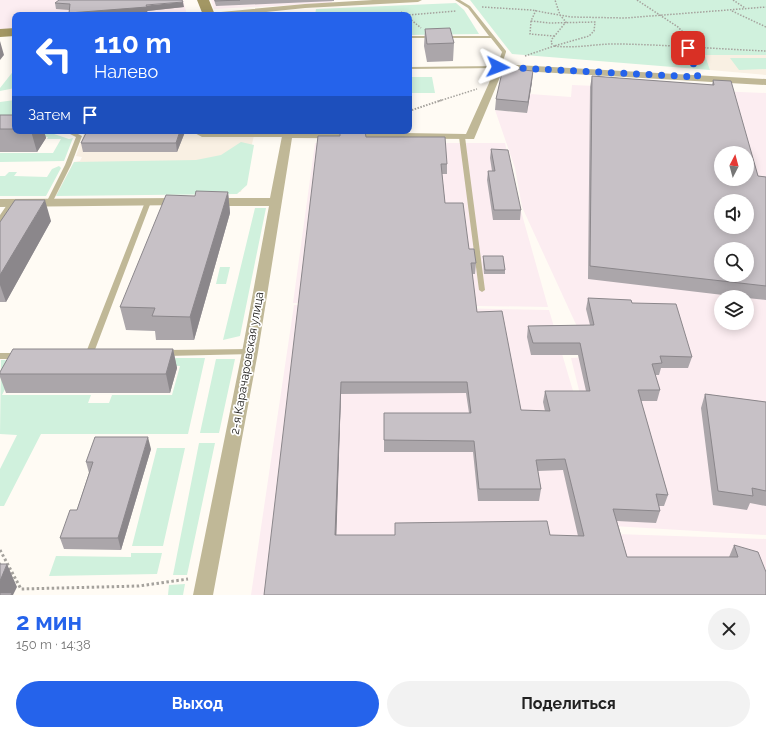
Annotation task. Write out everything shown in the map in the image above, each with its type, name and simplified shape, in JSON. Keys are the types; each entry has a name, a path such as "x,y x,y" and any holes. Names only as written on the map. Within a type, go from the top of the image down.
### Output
{"street":[{"path":"204,0 208,12"},
{"path":"241,12 358,2 418,0"},
{"path":"304,12 305,6"},
{"path":"0,33 12,32"},
{"path":"405,134 470,137 494,83 498,67 766,82"},
{"name":"2-я Карачаровская улица","path":"203,595 250,352 288,134"},
{"path":"6,203 276,202"}],"lane":[{"path":"412,68 498,67 504,52 469,7 457,0"},
{"path":"412,37 492,37"},
{"path":"48,203 68,165 79,136 74,134"},
{"path":"199,134 202,136 259,134"},
{"path":"462,137 482,290"},
{"path":"89,355 148,202"},
{"path":"0,220 6,203"},
{"path":"159,354 250,352"},
{"path":"0,356 22,356"}],"path":[{"path":"555,0 560,15 566,22"},
{"path":"637,0 678,27 688,37 688,48 698,77"},
{"path":"733,0 745,9"},
{"path":"412,15 464,10 469,7 536,10 560,15 589,18 661,16 766,7"},
{"path":"536,10 531,21 530,34 554,36"},
{"path":"732,11 766,27"},
{"path":"522,57 589,36 594,31 595,22 550,23 531,21"},
{"path":"554,46 551,43 554,36 566,22"},
{"path":"554,46 570,48 585,45 620,44 766,51"},
{"path":"412,110 494,83"},
{"path":"0,550 21,589 139,586 166,581 206,578"}],"shaded area":[{"path":"0,0 183,0 186,12 12,12 12,29 0,30"},
{"path":"211,0 332,0 332,3 214,9"},
{"path":"705,55 766,55 766,75 710,70"},
{"path":"572,85 766,93 766,535 613,526 616,534 766,539 766,595 251,595 294,305 549,310 611,519 571,358 591,357 522,207 515,168 495,110 527,113 530,94 571,97"},
{"path":"84,134 254,134 241,192 56,195 74,162 80,161 82,157 76,156"},
{"path":"315,143 505,143 521,211 548,307 293,303"}],"green space":[{"path":"470,0 766,0 766,55 705,55 710,70 512,54"},
{"path":"456,3 464,10 479,34 412,35 412,12 316,12 316,9"},
{"path":"730,58 766,58 766,69 739,70"},
{"path":"12,73 12,89 0,91 0,88"},
{"path":"412,77 432,77 435,93 412,93"},
{"path":"12,100 12,118 0,118 0,102"},
{"path":"43,134 54,134 69,139 73,138 64,161 0,162 0,153 53,153 61,139 47,139 48,137 41,137"},
{"path":"241,142 254,145 247,185 237,194 56,196 74,162 196,160 221,155"},
{"path":"59,166 61,168 46,196 0,196 0,176 5,176 9,172 17,172 14,176 47,177 52,169"},
{"path":"255,208 266,208 240,336 223,340"},
{"path":"220,267 230,267 226,284 216,284"},
{"path":"163,358 205,358 188,434 41,434 4,506 0,506 0,469 17,435 0,434 1,360 42,360 17,366 2,395 91,395 88,403 109,403 112,395 172,395 180,366 161,365"},
{"path":"216,359 235,359 219,433 200,433"},
{"path":"199,443 215,443 187,575 173,575"},
{"path":"157,448 185,448 163,546 132,546"},
{"path":"131,553 162,553 157,574 49,576 56,556 131,557"},
{"path":"185,584 183,595 168,595 169,585"}],"building":[{"path":"59,0 182,0 183,2 146,5 147,7 82,12 69,12 70,4 55,3"},
{"path":"215,0 240,0 215,1"},
{"path":"450,28 454,43 427,44 425,29"},
{"path":"503,68 533,71 528,102 496,99"},
{"path":"592,76 714,85 713,80 731,81 749,146 714,146 714,186 754,186 754,162 758,176 766,177 766,286 731,282 754,282 754,242 714,242 714,280 590,266"},
{"path":"0,115 12,115 12,129 0,129"},
{"path":"86,134 179,134 176,143 81,143"},
{"path":"366,134 366,137 445,137 447,164 441,164 445,203 463,203 469,249 474,249 476,263 471,263 477,312 502,311 521,410 550,411 545,391 590,391 580,343 533,343 528,326 594,325 588,298 631,300 632,303 676,304 692,357 660,356 662,363 652,364 660,390 638,390 668,495 656,494 660,511 613,509 627,557 738,557 734,545 758,552 766,572 766,595 264,595 318,136","holes":["341,382 467,382 471,413 384,413 384,440 474,441 479,489 541,489 536,460 565,459 584,536 550,535 547,521 395,523 395,535 335,535"]},
{"path":"491,149 508,150 521,210 494,210 488,171 495,171"},
{"path":"196,191 228,192 190,317 152,316 155,308 120,307 166,195 195,196"},
{"path":"15,200 45,200 0,275 0,222"},
{"path":"483,256 503,256 505,270 485,270"},
{"path":"13,349 173,349 166,374 0,374"},
{"path":"705,394 766,402 766,491 752,488 753,496 718,491"},
{"path":"95,437 148,437 118,538 60,538 70,510 77,510 93,462 86,462"},
{"path":"0,564 7,564 0,581"},
{"path":"0,593 12,593 11,595 0,595"}],"route":[{"path":"498,67 698,77 688,48"}]}
